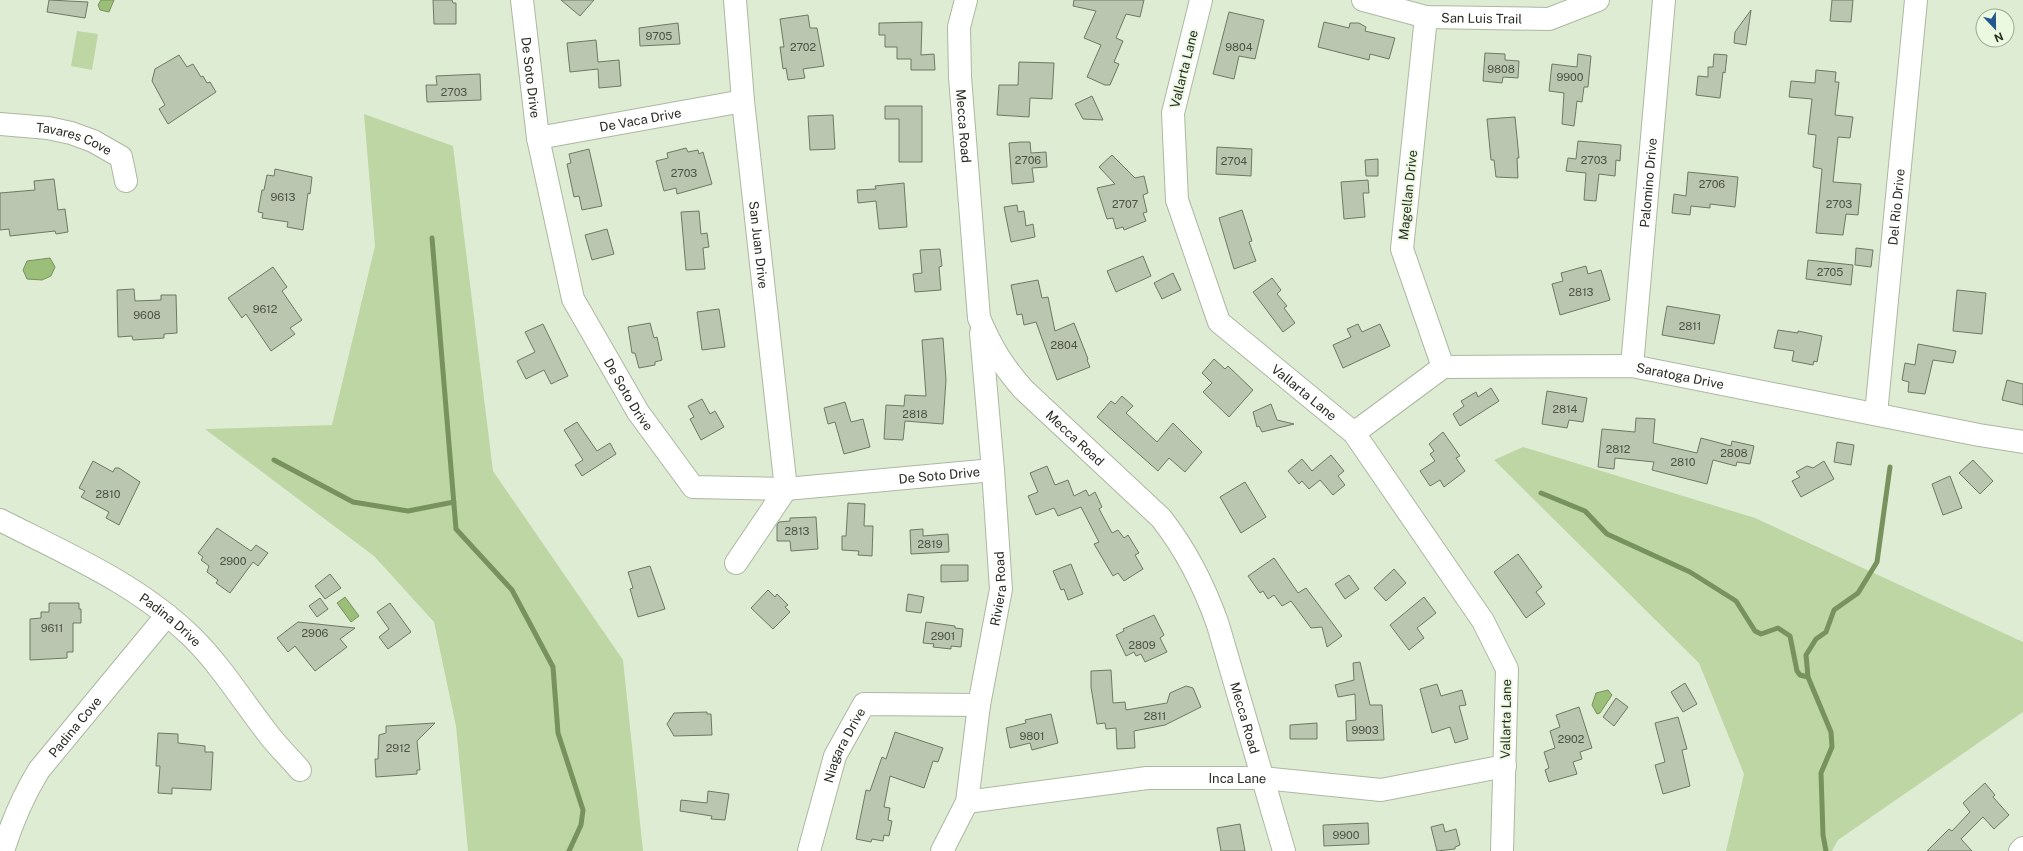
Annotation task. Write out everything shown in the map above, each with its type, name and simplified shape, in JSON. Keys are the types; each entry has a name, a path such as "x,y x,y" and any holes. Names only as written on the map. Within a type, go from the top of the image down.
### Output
{"street":[{"name":"De Soto Drive","path":"522,0 538,138 573,299 638,412 693,487 786,489 993,470"},
{"name":"San Juan Drive","path":"735,0 743,101 786,489"},
{"name":"Mecca Road","path":"966,0 959,27 960,77 979,318 991,347 1005,369 1023,389 1161,518 1179,541 1195,567 1208,596 1284,851"},
{"name":"Vallarta Lane","path":"1201,0 1173,113 1177,200 1219,322 1354,433 1482,621 1507,669 1502,851"},
{"name":"San Luis Trail","path":"1363,0 1426,17 1549,19 1598,0"},
{"name":"Palomino Drive","path":"1632,366 1664,0"},
{"name":"Del Rio Drive","path":"1876,414 1916,0"},
{"name":"Magellan Drive","path":"1426,17 1402,248 1443,366"},
{"name":"De Vaca Drive","path":"538,138 743,101"},
{"name":"Tavares Cove","path":"0,124 48,128 93,141 121,157 126,181"},
{"name":"Riviera Road","path":"942,851 967,802 979,705 1002,589 979,318"},
{"path":"1354,433 1443,366"},
{"name":"Saratoga Drive","path":"1443,366 1632,366 1979,435 2023,442"},
{"path":"736,563 786,489"},
{"name":"Padina Drive","path":"0,520 125,584 167,615 193,638 215,663 267,733 300,770"},
{"name":"Padina Cove","path":"3,851 12,822 25,792 39,770 167,615"},
{"name":"Niagara Drive","path":"809,851 835,756 864,704 979,705"},
{"name":"Inca Lane","path":"967,802 1147,778 1262,778 1381,790 1505,766"},
{"path":"2020,851 2023,848"}],"shaded area":[{"path":"101,0 114,0 109,12 100,10 98,5"},
{"path":"77,31 98,34 92,70 71,66"},
{"path":"364,114 453,146 493,471 623,660 643,851 468,851 456,726 434,622 374,556 205,429 332,425 375,246"},
{"path":"50,258 55,267 51,276 42,280 27,279 23,270 27,261"},
{"path":"1523,447 1755,518 2023,642 2023,712 1838,840 1832,851 1726,851 1744,774 1699,663 1494,460"},
{"path":"345,597 359,616 351,622 337,603"},
{"path":"1608,690 1612,695 1600,713 1597,714 1592,705 1596,693"}],"building":[{"path":"49,0 88,2 85,18 47,12"},
{"path":"433,0 452,0 453,3 456,3 456,24 434,24"},
{"path":"561,0 594,0 580,16"},
{"path":"1074,0 1144,0 1140,17 1126,14 1116,38 1123,41 1114,62 1119,64 1110,85 1105,85 1087,77 1101,45 1084,38 1096,11 1073,6"},
{"path":"1832,0 1853,0 1851,22 1830,21"},
{"path":"1751,10 1746,45 1734,43 1735,32"},
{"path":"1229,12 1264,20 1255,59 1239,56 1234,79 1213,74"},
{"path":"808,15 810,28 817,28 824,66 803,69 805,78 788,80 786,68 783,69 780,47 784,47 780,19"},
{"path":"922,22 921,55 934,54 935,70 911,70 911,59 897,59 897,47 885,47 885,35 879,35 879,23"},
{"path":"1324,22 1349,28 1350,23 1359,23 1366,27 1365,31 1395,38 1389,59 1370,54 1369,60 1318,47"},
{"path":"678,23 680,44 640,46 639,28"},
{"path":"596,40 598,62 619,60 621,86 599,88 598,69 570,72 567,43"},
{"path":"1485,53 1505,54 1505,60 1519,61 1518,78 1503,77 1502,83 1483,81"},
{"path":"1578,54 1591,56 1588,87 1584,87 1582,102 1577,101 1574,126 1562,124 1564,93 1549,91 1552,64 1577,67"},
{"path":"1714,54 1727,55 1725,73 1723,72 1720,98 1696,95 1698,76 1708,77 1708,67 1713,67"},
{"path":"179,55 187,67 193,64 201,77 203,76 207,83 210,82 216,92 168,124 159,109 165,105 152,81 155,69"},
{"path":"1019,62 1054,63 1052,99 1030,98 1029,117 997,115 999,85 1018,85"},
{"path":"1816,70 1836,72 1835,82 1839,82 1835,115 1853,117 1850,138 1838,137 1833,182 1861,184 1858,215 1846,214 1843,235 1816,233 1822,169 1813,167 1816,135 1808,134 1812,99 1789,97 1791,81 1815,83"},
{"path":"480,74 481,100 427,102 426,85 437,85 436,76"},
{"path":"1092,96 1103,120 1083,119 1075,104"},
{"path":"885,106 922,106 922,162 899,162 899,119 885,119"},
{"path":"833,115 835,149 810,150 808,116"},
{"path":"1515,117 1519,158 1517,158 1518,178 1496,177 1494,160 1491,160 1487,119"},
{"path":"1578,141 1621,145 1620,161 1616,160 1615,176 1599,174 1596,201 1584,200 1586,173 1566,171 1568,158 1576,159"},
{"path":"1030,142 1031,153 1046,152 1047,167 1032,168 1034,182 1012,184 1009,143"},
{"path":"1217,147 1252,149 1251,176 1216,174"},
{"path":"686,148 688,152 698,150 699,154 703,152 712,184 677,194 676,188 664,191 656,161 668,158 667,153"},
{"path":"589,149 602,206 582,210 579,196 574,197 567,164 571,163 569,154"},
{"path":"1112,155 1135,178 1144,176 1148,193 1143,195 1147,212 1143,213 1146,221 1124,230 1123,227 1116,229 1113,218 1107,219 1097,188 1115,184 1099,167"},
{"path":"1378,159 1378,176 1366,176 1365,160"},
{"path":"275,169 312,177 310,194 308,193 303,230 287,227 288,222 262,218 263,213 258,212 262,190 264,190 267,175 274,176"},
{"path":"1688,172 1738,177 1735,207 1710,204 1710,208 1691,206 1690,215 1672,213 1674,194 1686,196"},
{"path":"54,179 58,210 65,209 68,232 56,234 55,231 10,236 9,229 0,230 0,193 35,190 34,181"},
{"path":"1368,180 1369,193 1363,193 1365,217 1344,219 1341,182"},
{"path":"904,183 907,227 879,229 876,201 858,203 857,190 876,189 875,186"},
{"path":"1017,205 1018,212 1024,211 1026,226 1033,224 1035,237 1011,242 1004,207"},
{"path":"1242,210 1252,241 1249,242 1256,261 1234,269 1219,218"},
{"path":"699,211 701,234 707,233 709,247 703,248 705,269 686,270 681,212"},
{"path":"607,229 614,254 592,260 585,235"},
{"path":"1856,248 1873,250 1871,267 1855,265"},
{"path":"940,249 942,266 939,267 941,290 915,292 913,274 922,273 920,250"},
{"path":"1143,256 1151,276 1116,292 1107,271"},
{"path":"1808,260 1853,265 1851,285 1806,279"},
{"path":"1586,266 1588,274 1601,270 1610,300 1560,315 1552,284 1563,281 1561,273"},
{"path":"273,267 287,287 282,291 302,320 290,328 295,334 271,351 246,314 242,318 228,298"},
{"path":"1173,273 1181,290 1162,299 1154,283"},
{"path":"1272,278 1281,290 1277,294 1287,306 1284,308 1295,323 1283,332 1253,292"},
{"path":"1038,280 1042,298 1048,297 1055,331 1074,323 1090,367 1057,380 1036,322 1024,325 1022,314 1017,315 1011,285"},
{"path":"134,289 135,301 161,300 161,295 176,295 177,333 164,334 164,338 133,340 132,336 118,337 117,290"},
{"path":"1957,290 1986,293 1982,334 1953,331"},
{"path":"1667,306 1720,315 1714,344 1662,335"},
{"path":"719,309 725,347 702,350 697,312"},
{"path":"650,323 654,338 657,337 662,360 655,362 655,365 639,368 635,353 632,353 628,327"},
{"path":"543,324 568,376 551,384 544,370 526,379 517,361 535,352 525,332"},
{"path":"1358,324 1362,332 1380,324 1390,346 1343,368 1333,345 1351,337 1347,329"},
{"path":"1778,330 1798,333 1798,331 1822,336 1817,362 1814,361 1813,365 1792,361 1794,351 1774,348"},
{"path":"943,338 946,380 943,424 905,421 903,440 884,439 886,405 904,406 905,395 926,396 922,340"},
{"path":"1918,344 1956,351 1953,363 1933,360 1925,394 1908,392 1909,382 1902,380 1905,363 1915,365"},
{"path":"1214,359 1225,369 1228,366 1253,390 1229,417 1203,392 1212,383 1202,373"},
{"path":"2007,380 2023,384 2023,405 2002,400"},
{"path":"1491,388 1499,401 1460,426 1453,414 1464,406 1461,401 1476,392 1478,397"},
{"path":"1547,391 1587,398 1583,422 1569,420 1567,428 1542,424"},
{"path":"1122,396 1133,406 1126,413 1157,442 1173,423 1202,452 1185,472 1169,458 1158,471 1097,417 1111,401 1115,404"},
{"path":"702,399 710,414 715,411 724,427 701,440 690,419 694,417 688,406"},
{"path":"845,402 851,422 863,419 870,447 844,454 835,422 828,424 824,408"},
{"path":"1271,404 1277,420 1294,424 1262,432 1259,426 1257,427 1253,412"},
{"path":"1636,418 1655,419 1653,443 1697,453 1701,438 1731,446 1732,441 1754,446 1750,464 1737,462 1736,466 1713,460 1707,484 1652,470 1654,462 1615,458 1614,469 1598,467 1602,429 1635,432"},
{"path":"577,422 597,451 610,443 616,454 582,476 575,465 583,460 564,430"},
{"path":"1443,432 1460,456 1456,458 1465,471 1444,487 1440,480 1430,486 1420,471 1435,461 1430,454 1434,451 1429,444"},
{"path":"1837,442 1854,445 1851,465 1834,462"},
{"path":"1331,455 1344,471 1338,476 1345,485 1333,495 1320,480 1309,489 1302,481 1299,484 1288,471 1302,459 1312,471"},
{"path":"1973,460 1993,481 1980,494 1959,473"},
{"path":"93,461 113,472 115,468 119,468 140,482 119,525 106,518 109,512 81,497 85,491 79,488"},
{"path":"1824,461 1834,479 1801,497 1792,481 1800,477 1796,472 1807,466 1813,468"},
{"path":"1047,466 1055,485 1068,480 1074,496 1086,490 1089,496 1095,492 1102,507 1099,509 1112,533 1118,530 1124,538 1128,535 1139,553 1135,555 1143,569 1124,581 1118,573 1113,576 1094,544 1099,542 1081,507 1058,516 1054,508 1036,515 1028,496 1038,492 1030,473"},
{"path":"1950,476 1962,508 1943,515 1932,484"},
{"path":"1245,482 1266,517 1241,533 1220,497"},
{"path":"848,503 865,504 864,526 873,526 872,556 858,555 859,551 842,550 842,536 846,536"},
{"path":"816,517 818,549 791,551 790,541 777,541 777,525 779,522 790,521 790,518"},
{"path":"217,528 251,551 256,545 268,553 258,566 253,562 230,593 216,583 218,580 207,572 209,566 201,560 203,557 198,553"},
{"path":"923,529 923,536 948,534 949,552 911,554 910,530"},
{"path":"1518,554 1542,587 1536,592 1545,604 1526,618 1494,572"},
{"path":"1274,558 1298,593 1306,588 1342,636 1327,647 1322,627 1311,628 1291,601 1282,606 1274,595 1268,599 1263,591 1260,593 1248,576"},
{"path":"1071,564 1083,594 1068,600 1064,589 1061,590 1053,571"},
{"path":"941,565 968,565 968,581 941,582"},
{"path":"650,566 665,609 638,617 630,589 633,588 628,572"},
{"path":"1394,569 1406,583 1386,601 1374,588"},
{"path":"330,574 341,588 325,599 315,586"},
{"path":"1349,575 1359,589 1345,599 1335,584"},
{"path":"768,590 775,597 777,594 788,605 785,607 790,612 773,629 751,608"},
{"path":"908,594 924,597 921,613 906,611"},
{"path":"1424,597 1436,613 1417,628 1424,638 1409,650 1390,625"},
{"path":"320,598 328,609 317,617 309,606"},
{"path":"49,603 79,603 79,609 81,609 81,623 73,623 73,652 67,652 67,658 30,660 30,619 41,618 41,612 49,612"},
{"path":"390,603 411,632 388,649 379,637 389,629 377,612"},
{"path":"1154,615 1164,635 1160,638 1167,652 1145,662 1141,654 1136,656 1134,652 1126,656 1116,635 1124,631 1123,629"},
{"path":"298,622 355,628 340,639 347,647 315,671 295,646 288,652 277,638"},
{"path":"926,622 955,626 955,628 963,629 961,647 951,646 951,649 933,647 934,644 923,643"},
{"path":"1360,662 1370,705 1382,705 1384,740 1347,741 1346,721 1356,720 1355,694 1338,697 1335,685 1354,680 1353,663"},
{"path":"1111,670 1113,703 1125,702 1126,710 1167,703 1170,693 1186,686 1193,688 1201,707 1165,725 1134,731 1135,748 1117,749 1116,728 1106,729 1105,723 1097,724 1091,687 1091,671"},
{"path":"1685,683 1697,704 1683,712 1671,692"},
{"path":"1437,684 1441,696 1462,690 1466,705 1459,706 1468,739 1455,743 1450,727 1432,733 1420,689"},
{"path":"1616,698 1628,707 1614,726 1603,717"},
{"path":"1579,707 1592,748 1580,752 1582,759 1573,762 1577,774 1549,782 1545,770 1549,768 1544,752 1555,748 1550,731 1560,727 1556,715"},
{"path":"707,712 707,714 711,714 712,735 674,736 667,724 674,713"},
{"path":"1051,714 1058,743 1032,750 1030,743 1010,748 1006,728 1026,723 1025,720"},
{"path":"1678,717 1687,749 1682,750 1690,786 1663,794 1655,765 1665,762 1655,723"},
{"path":"435,723 417,741 420,770 417,770 417,774 376,777 375,759 378,759 379,735 386,733 386,726"},
{"path":"1317,723 1317,739 1290,739 1290,725"},
{"path":"895,732 943,748 938,762 933,761 924,788 890,776 884,807 890,808 888,820 892,821 889,836 884,835 883,841 872,839 871,842 856,839 866,790 870,791 882,757 886,759"},
{"path":"158,733 178,734 178,743 205,746 205,752 213,752 211,790 172,788 172,794 158,793 160,766 156,766"},
{"path":"1985,783 1995,795 1993,797 2009,815 1994,829 1983,817 1961,839 1972,851 1927,851 1949,829 1952,831 1970,812 1963,803"},
{"path":"708,791 729,794 725,820 711,819 712,816 680,811 681,800 707,803"},
{"path":"1368,823 1369,844 1324,846 1323,825"},
{"path":"1240,824 1245,851 1221,851 1217,828"},
{"path":"1443,824 1445,832 1456,829 1460,845 1455,847 1455,849 1437,851 1431,827"}],"waterway":[{"path":"432,238 456,529 512,590 553,667 558,733 583,810 581,825 569,851"},
{"path":"274,460 353,502 408,511 454,502"},
{"path":"1808,677 1806,655 1816,639 1826,632 1834,610 1858,593 1877,562 1890,467"},
{"path":"1541,493 1585,511 1607,534 1690,572 1736,601 1755,631 1761,634 1778,628 1790,636 1797,671 1800,675 1808,677 1831,732 1832,747 1821,773 1823,835 1826,851"}]}
